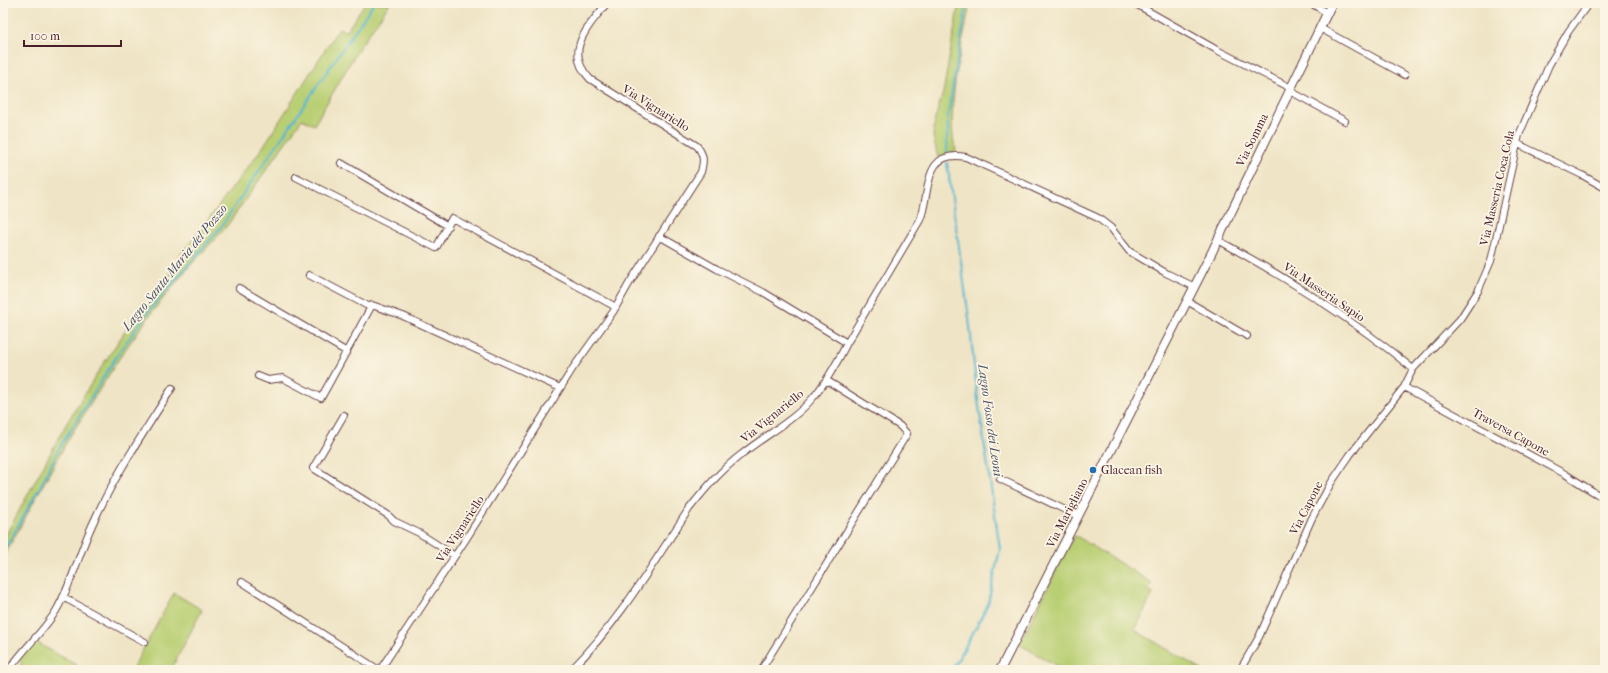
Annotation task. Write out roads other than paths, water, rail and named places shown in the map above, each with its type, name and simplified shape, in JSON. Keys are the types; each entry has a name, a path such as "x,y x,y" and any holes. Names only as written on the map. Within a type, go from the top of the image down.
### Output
{"street":[{"name":"Via Vignariello","path":"380,670 455,556 560,388 616,307 659,236 701,172 704,163 703,154 697,146 590,79 583,72 579,62 578,51 584,31 607,3"},
{"path":"1134,3 1345,121"},
{"path":"1311,3 1327,13"},
{"name":"Via Somma","path":"1194,287 1332,3"},
{"name":"Via Masseria Coca Cola","path":"1413,369 1460,319 1486,276 1498,231 1519,135 1549,65 1568,32 1589,3"},
{"path":"1320,28 1405,75"},
{"path":"1518,144 1582,175 1605,188"},
{"name":"Via Vignariello","path":"571,670 603,636 620,614 689,509 718,474 741,454 805,406 826,380 920,220 925,204 932,168 943,159 950,156 966,157 1079,209 1104,223 1129,251 1166,273 1194,287"},
{"path":"341,163 448,226"},
{"path":"296,177 436,248 452,218 616,307"},
{"path":"659,236 717,269 769,295 847,343"},
{"name":"Via Masseria Sapio","path":"1218,240 1305,291 1388,348 1413,369"},
{"path":"309,275 370,308"},
{"name":"Via Marigliano","path":"1000,670 1194,287"},
{"path":"238,288 347,352"},
{"path":"1187,301 1247,336"},
{"path":"258,376 268,380 283,378 321,398 372,305 403,316 560,388"},
{"name":"Via Capone","path":"1240,670 1259,638 1309,525 1331,483 1404,387 1413,369"},
{"path":"762,670 906,434 900,426 826,380"},
{"name":"Traversa Capone","path":"1404,387 1551,466 1605,499"},
{"path":"9,670 18,657 51,620 73,577 79,555 95,517 172,388"},
{"path":"344,415 313,468 388,514 394,522 419,533 455,556"},
{"path":"1000,480 1078,516"},
{"path":"242,582 380,670"},
{"path":"63,597 145,642"}],"waterway":[{"name":"Lagno Santa Maria del Pozzo","path":"3,552 40,487 58,450 118,354 150,309 220,228 374,3"},
{"name":"Lagno Fosso dei Leoni","path":"947,152 948,115 967,3"},
{"name":"Lagno Fosso dei Leoni","path":"947,163 969,318 977,393 1000,549 988,603 952,670"}],"place":[{"name":"Glacean fish","path":"1093,470"}]}
